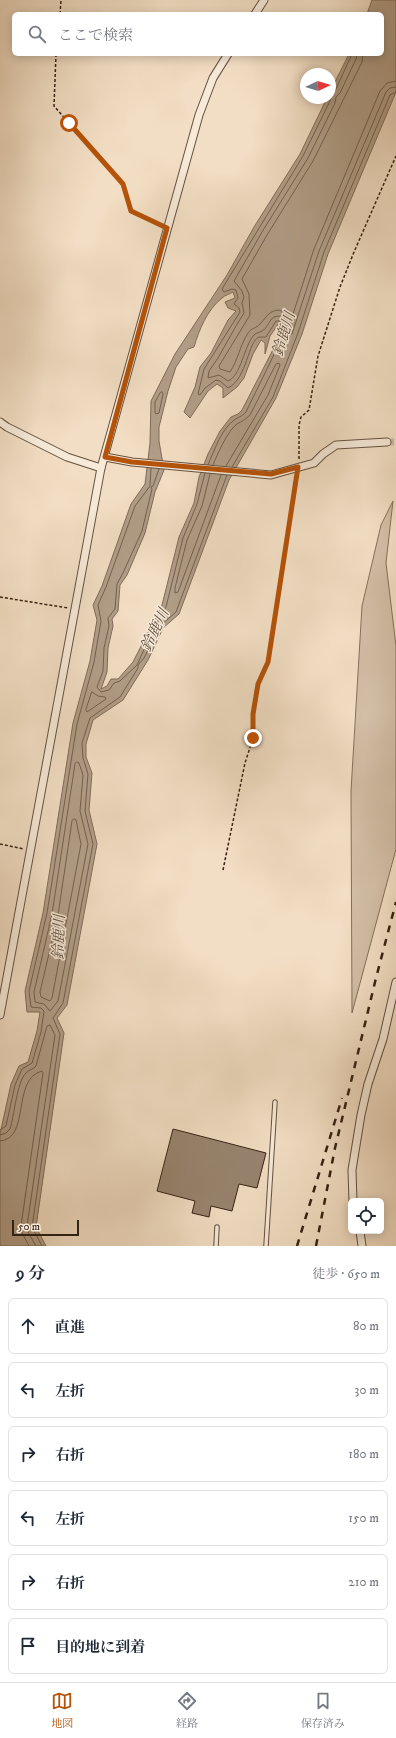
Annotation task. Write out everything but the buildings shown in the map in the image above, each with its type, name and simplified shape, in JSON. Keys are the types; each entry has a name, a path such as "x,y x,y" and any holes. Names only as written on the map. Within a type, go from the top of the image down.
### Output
{"street":[{"path":"256,12 264,0"},
{"path":"0,1015 101,468 199,115 213,78 227,56"},
{"path":"0,422 67,457 101,468"},
{"path":"105,457 114,460 271,474 314,463 322,454 336,445 387,442"},
{"path":"353,1198 352,1170 361,1116 368,1084 383,1039 396,982"},
{"path":"360,1234 362,1246"}],"lane":[{"path":"266,1246 275,1102"},
{"path":"216,1246 217,1226"}],"path":[{"path":"60,12 61,0"},
{"path":"56,56 54,106 123,184 131,211 167,228"},
{"path":"223,870 245,763 253,738 253,714 258,684 268,662 298,467 299,424 301,417 309,410 318,356 354,252 396,156"},
{"path":"0,597 74,609"},
{"path":"0,844 31,850"}],"shaded area":[{"path":"393,501 386,563 396,646 396,849 352,1013 351,791 362,606 381,525"}],"water":[{"name":"鈴鹿川","path":"372,0 396,0 396,92 328,254 302,334 276,398 229,480 179,614 163,628 148,660 123,700 93,720 86,744 86,757 92,773 89,810 97,844 67,1005 57,1018 64,1033 36,1227 46,1246 0,1246 0,1134 11,1084 19,1066 28,1062 37,1031 40,1012 27,1012 25,991 43,913 73,723 90,661 97,620 93,605 102,586 131,504 145,484 150,443 151,401 175,354 227,275 254,227 300,154 324,104 336,104 336,80 348,56 384,56 384,12 368,12","holes":["233,292 235,298 225,302 228,308 236,311 228,320 211,353 200,367 195,387 184,412 190,418 208,391 217,384 223,388 223,398 237,387 244,378 253,354 261,340 265,343 265,354 270,336 279,323 280,336 242,410 238,414 231,417 220,431 208,454 199,477 194,503 179,537 162,605 133,662 118,679 111,679 107,686 101,689 107,672 108,648 113,626 112,619 118,611 120,585 127,575 145,533 155,492 164,470 159,441 159,427 168,391 176,367 188,349 194,347 198,334 208,314 223,297"]}],"tunnel":[{"path":"387,442 396,442"}],"railway":[{"path":"316,1246 335,1148 396,902"},
{"path":"297,1246 342,1098"}],"route":[{"path":"69,123 123,184 131,211 167,228 105,457 114,460 132,462 271,474 298,467 284,567 268,662 258,684 253,714 253,738"}]}
